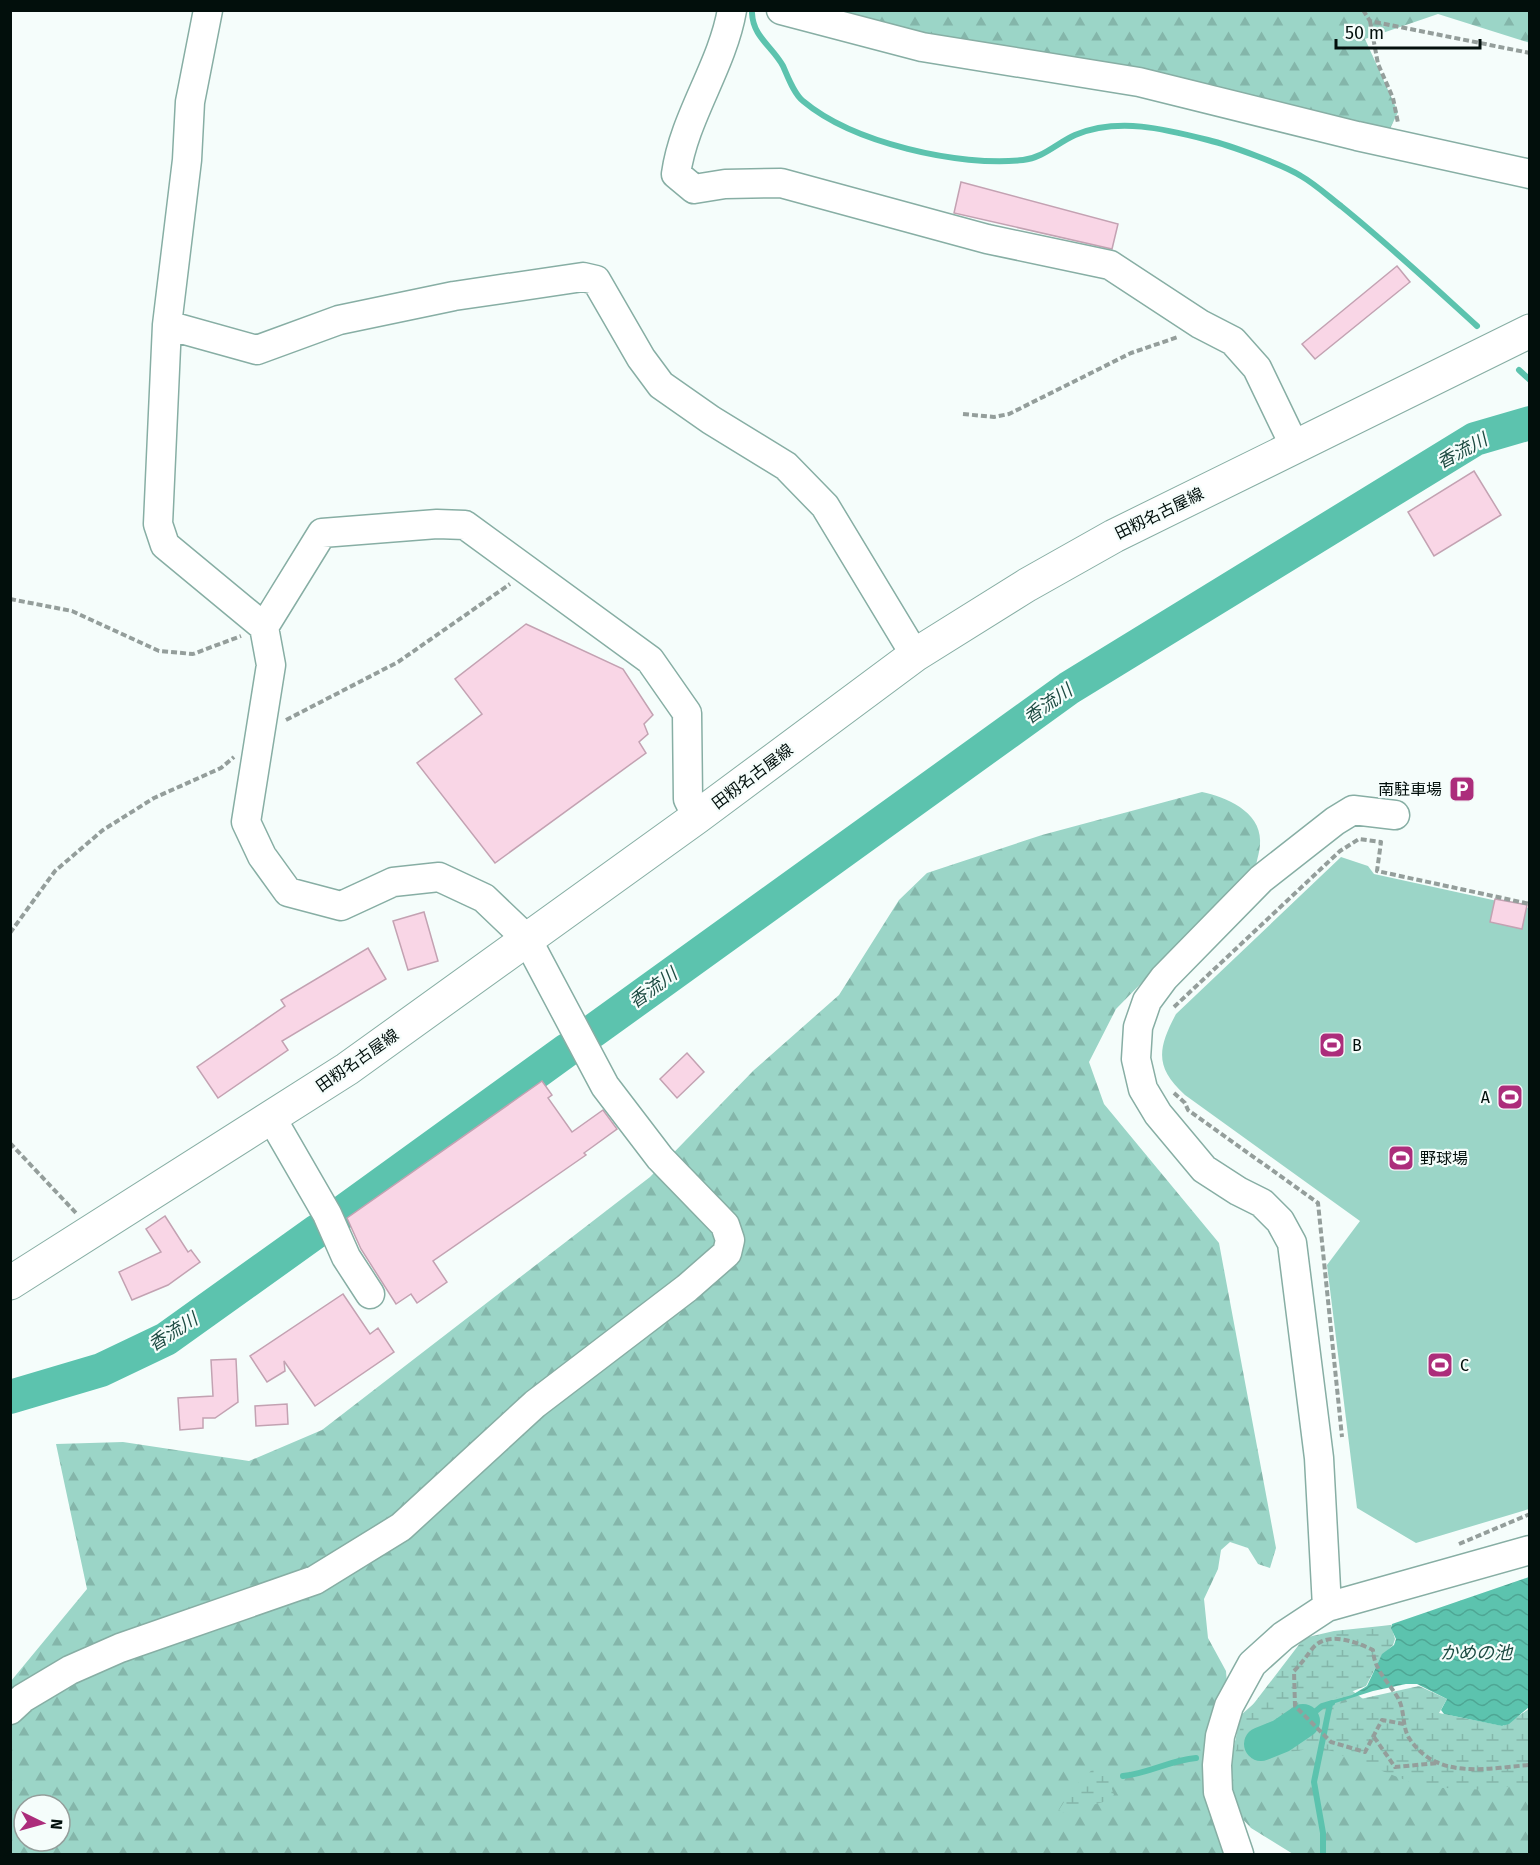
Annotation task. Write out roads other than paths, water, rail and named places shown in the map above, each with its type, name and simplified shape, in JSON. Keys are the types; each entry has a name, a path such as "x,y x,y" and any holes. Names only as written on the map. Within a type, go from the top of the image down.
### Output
{"main road":[{"name":"田籾名古屋線","path":"10,1283 347,1069 697,817 915,655 1027,585 1114,536 1530,331"}],"street":[{"path":"10,1710 23,1698 70,1670 120,1648 315,1580 365,1550 400,1527 535,1404 687,1288 727,1252 730,1240 725,1225 660,1158 605,1086 527,939 484,898 439,877 393,882 341,906 288,891 262,856 246,822 271,665 264,627 165,544 159,524 167,325 188,160 190,102 208,10"},
{"path":"732,10 716,62 679,151 676,174 694,189 724,184 781,183 987,239 1110,265 1200,324 1233,341 1257,368 1295,447"},
{"path":"781,10 922,47 1139,82 1530,174"},
{"path":"167,325 257,350 339,320 454,296 583,277 596,280 641,358 661,385 711,420 786,466 825,506 915,655"},
{"path":"264,627 322,533 437,524 465,525 530,570 650,660 687,712 688,799 697,817"},
{"path":"1327,1607 1319,1458 1292,1243 1280,1221 1262,1203 1238,1191 1204,1168 1158,1114 1143,1089 1136,1059 1138,1027 1147,1000 1164,978 1261,879 1335,821 1353,810 1395,815"},
{"path":"271,1117 327,1214 346,1257 370,1294"},
{"path":"1239,1854 1218,1792 1220,1736 1229,1706 1252,1664 1283,1636 1327,1607 1530,1550"}],"water":[{"name":"かめの池","path":"1529,1577 1529,1707 1509,1724 1502,1726 1444,1714 1441,1710 1447,1699 1417,1684 1373,1691 1329,1705 1330,1701 1352,1695 1367,1686 1382,1654 1394,1645 1396,1639 1391,1628 1392,1624"}],"waterway":[{"path":"752,13 759,35 779,59 794,90 803,101 824,116 849,129 908,149 969,160 1023,160 1043,153 1075,135 1091,130 1125,126 1158,129 1208,140 1282,166 1306,179 1341,206 1477,326"},
{"path":"1519,370 1530,380"},
{"name":"香流川","path":"593,1031 1069,688 1475,439 1530,423"},
{"name":"香流川","path":"332,1220 567,1050"},
{"name":"香流川","path":"10,1397 101,1370 166,1339 317,1231"},
{"path":"1310,1716 1322,1706 1332,1703"},
{"path":"1323,1854 1323,1833 1314,1782 1330,1704"},
{"path":"1261,1744 1281,1736 1303,1721"},
{"path":"1123,1776 1196,1758"}],"place":[{"name":"南駐車場","path":"1462,789"},
{"name":"B","path":"1332,1045"},
{"name":"A","path":"1510,1097"},
{"name":"野球場","path":"1401,1158"},
{"name":"C","path":"1440,1365"}]}
